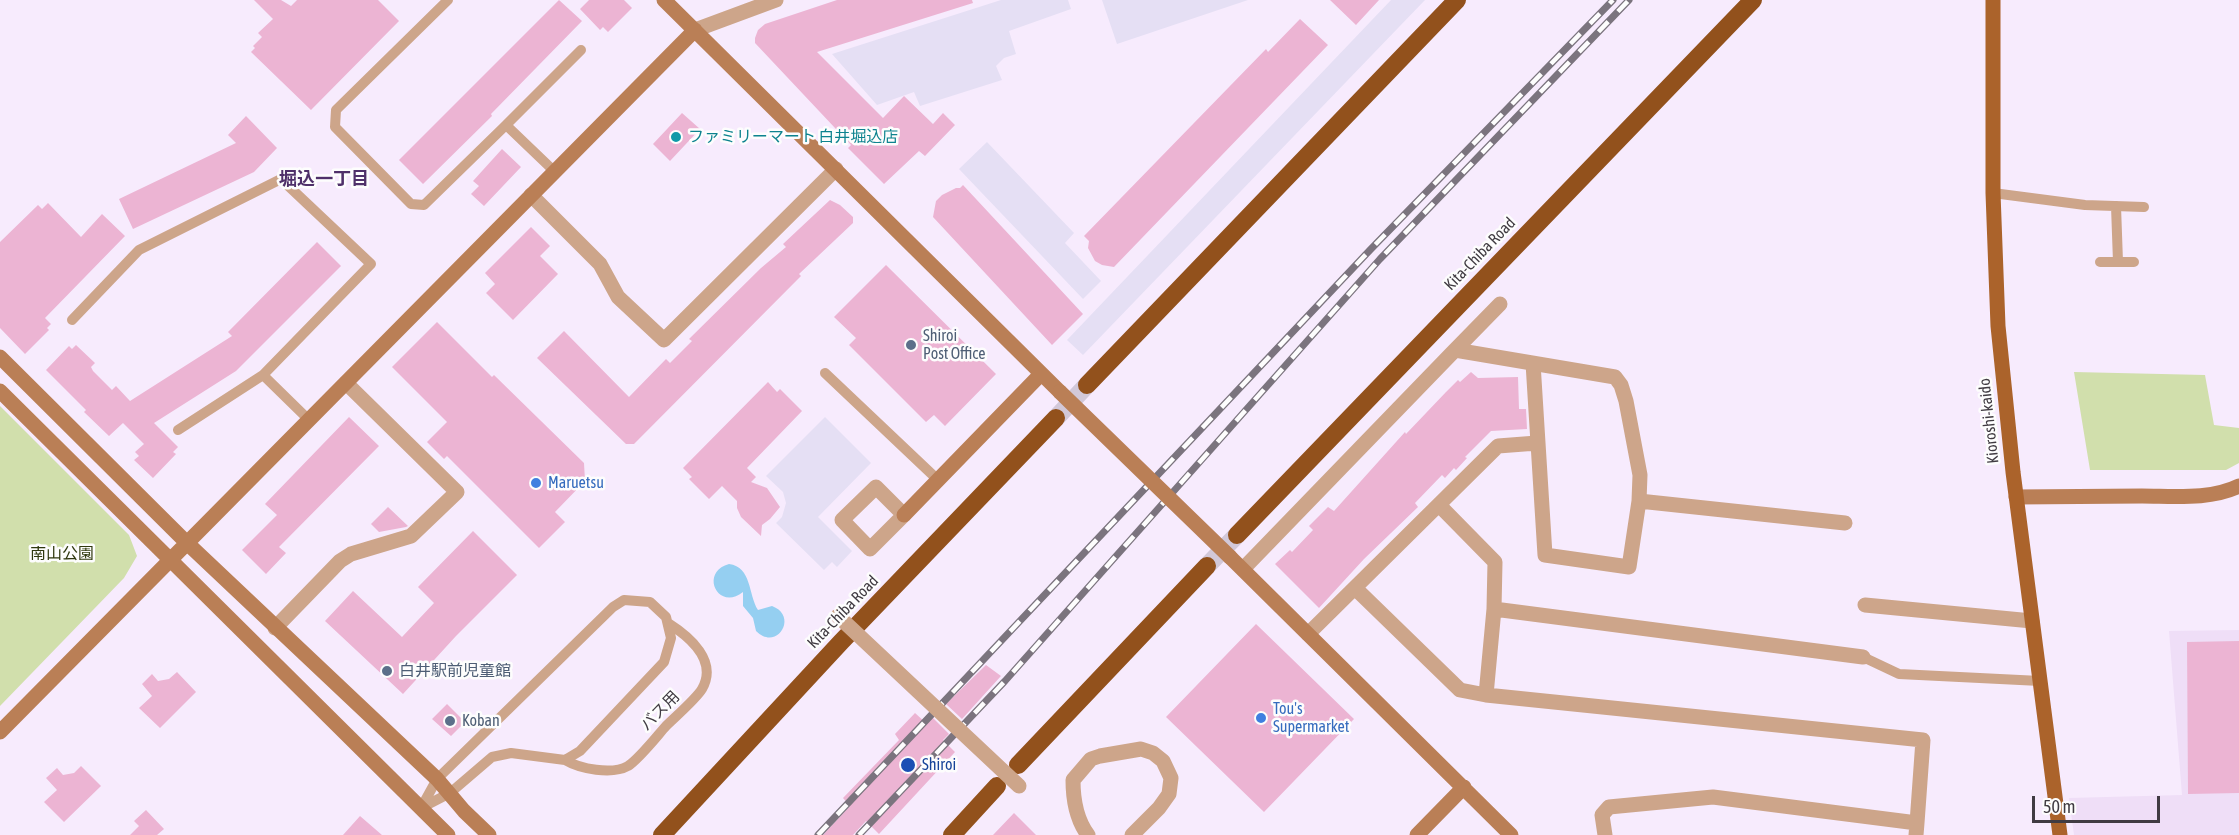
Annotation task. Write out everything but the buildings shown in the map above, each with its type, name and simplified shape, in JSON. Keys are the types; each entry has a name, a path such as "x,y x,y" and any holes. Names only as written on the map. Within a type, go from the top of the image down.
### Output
{"highway":[{"path":"1087,385 1457,0"},
{"name":"Kita-Chiba Road","path":"1236,535 1752,0"},
{"name":"Kita-Chiba Road","path":"662,835 841,642 1056,418"},
{"path":"1018,765 1207,566"},
{"path":"951,835 997,786"}],"main road":[{"name":"Kioroshi-kaido","path":"1993,0 1993,193 1998,326 2016,497 2060,835"}],"street":[{"path":"664,0 1511,835"},
{"path":"0,732 694,30 776,0"},
{"path":"531,195 600,264 618,297 664,340 836,169"},
{"path":"1243,569 1500,304"},
{"path":"1455,350 1533,363 1615,377 1621,385 1640,475 1639,501 1629,567 1545,555 1533,363"},
{"path":"0,357 275,628 437,779 464,811 489,835"},
{"path":"904,515 1041,374"},
{"path":"275,628 340,561 351,554 411,536 457,492 346,383"},
{"path":"0,391 448,835"},
{"path":"1308,634 1498,446 1537,443"},
{"path":"2016,497 2179,496 2211,494 2229,491 2239,486"},
{"path":"1639,501 1845,523"},
{"path":"1439,505 1495,561 1494,609 1486,695"},
{"path":"1354,588 1460,690 1486,695 1923,740 1916,829 1713,797 1609,807 1602,815 1605,835"},
{"path":"1865,605 2032,621"},
{"path":"1494,609 1863,657"},
{"path":"838,616 1019,786"},
{"path":"1088,835 1081,826 1074,800 1073,780 1091,759 1141,749 1153,753 1163,761 1171,778 1169,794 1159,808 1132,835"},
{"path":"1417,835 1464,787"}],"lane":[{"path":"448,0 336,110 335,127 411,204 424,205 581,50"},
{"path":"506,125 554,171"},
{"path":"72,320 139,250 281,179 371,264 263,375 178,430"},
{"path":"1993,193 2085,205 2144,207"},
{"path":"2116,206 2118,262"},
{"path":"2100,262 2134,262"},
{"path":"825,373 938,480"},
{"path":"263,375 309,420"},
{"name":"バス用","path":"624,600 650,602 666,617 668,624 682,632 699,648 707,668 702,689 627,767 603,771 575,766 565,760 511,753 492,757 450,793 421,808 437,779 613,607 624,600"},
{"path":"565,760 580,751 664,662 671,638 668,624"},
{"path":"1863,657 1899,674 2040,681"}],"shaded area":[{"path":"1001,0 1068,0 1071,9 1009,31 1016,54 1004,58 996,66 1002,80 920,106 914,92 877,105 832,54"},
{"path":"1102,0 1248,0 1117,44"},
{"path":"1391,0 1425,0 1083,355 1067,340"},
{"path":"987,142 1074,233 1065,243 1101,281 1083,299 959,169"},
{"path":"825,417 871,463 818,517 852,551 837,567 832,562 824,570 776,523 782,517 786,503 783,492 766,476"},
{"path":"2239,630 2239,835 2074,835 2069,798 2182,795 2169,631"}],"green space":[{"path":"2074,372 2205,375 2214,425 2239,428 2239,463 2226,470 2090,470"},
{"name":"南山公園","path":"0,406 129,535 137,556 124,578 0,706"}],"water":[{"path":"729,564 742,570 746,576 758,610 772,606 780,611 784,617 784,624 777,635 764,636 756,631 753,618 743,606 743,592 734,597 726,597 715,588 715,575 720,568"}],"tunnel":[{"path":"1056,418 1087,385"},
{"path":"1207,566 1237,535"}],"railway":[{"path":"818,835 1370,250 1613,0"},
{"path":"859,835 1005,681 1380,259 1629,0"}],"place":[{"name":"ファミリーマート 白井堀込店","path":"676,137"},
{"name":"Shiroi Post Office","path":"911,345"},
{"name":"Maruetsu","path":"536,483"},
{"name":"白井駅前児童館","path":"387,671"},
{"name":"Tou's Supermarket","path":"1261,718"},
{"name":"Koban","path":"450,721"},
{"name":"Shiroi","path":"908,765"}],"district":[{"name":"堀込一丁目","path":"324,179"}]}
